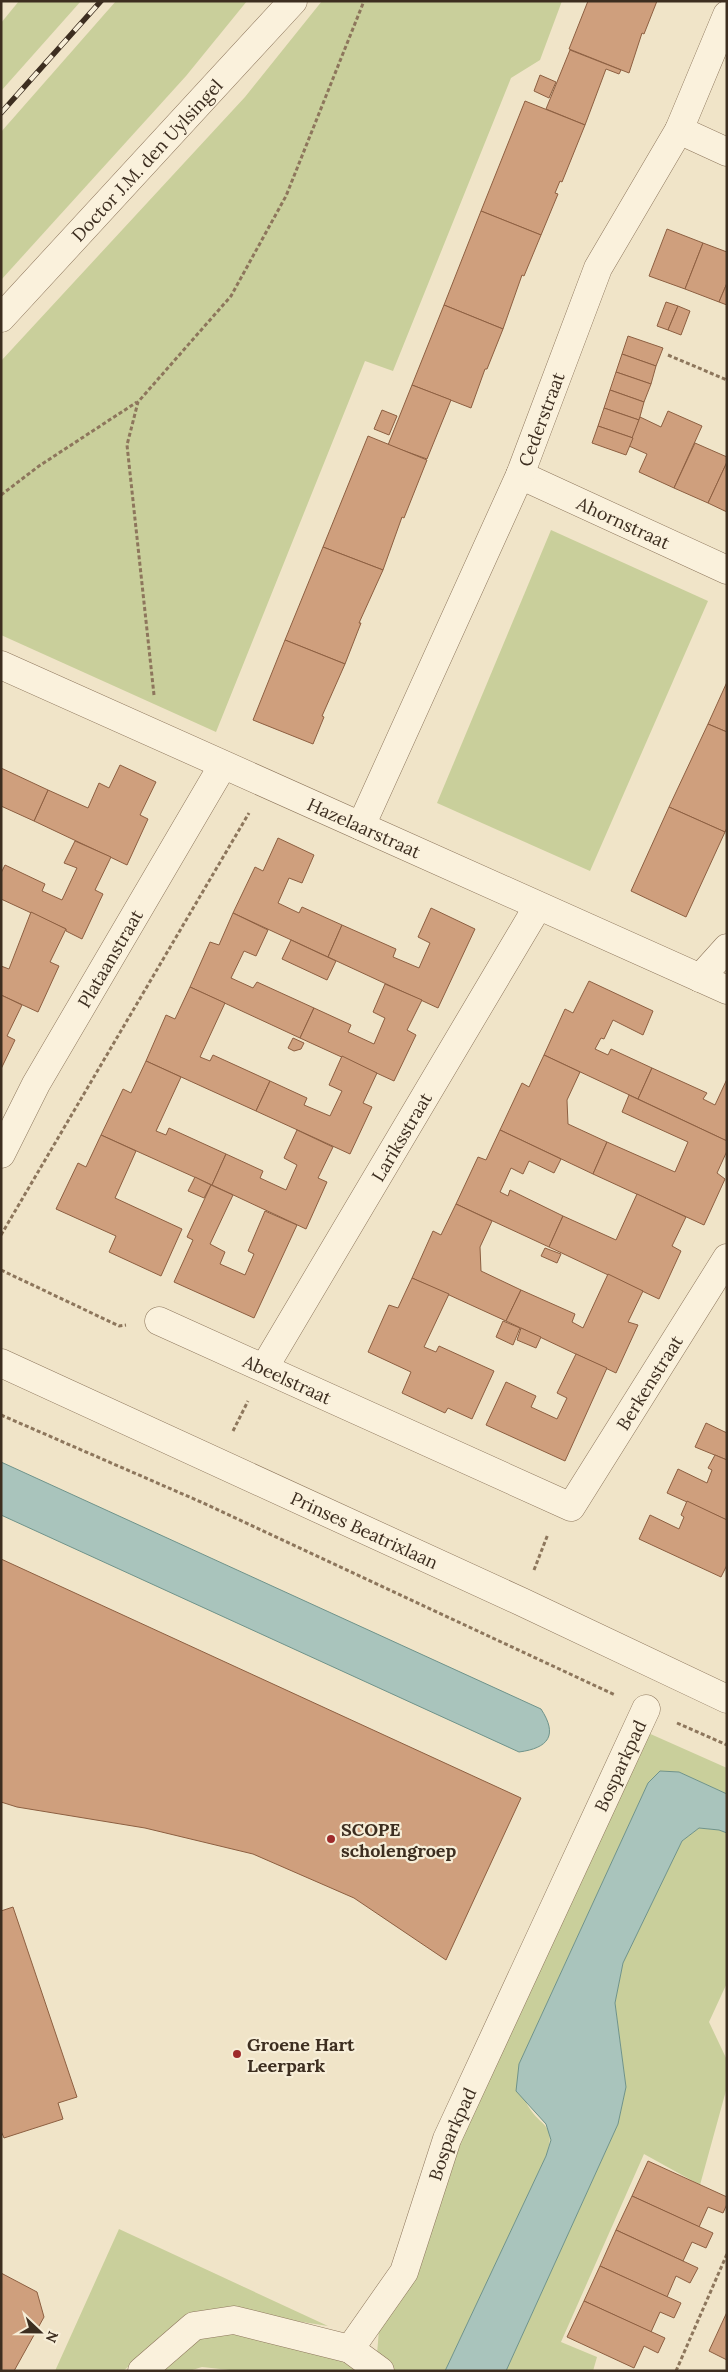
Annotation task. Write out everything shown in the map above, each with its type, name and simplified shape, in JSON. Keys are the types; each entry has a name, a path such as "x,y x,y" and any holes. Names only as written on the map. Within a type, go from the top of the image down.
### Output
{"street":[{"name":"Doctor J.M. den Uylsingel","path":"1,318 293,1"},
{"name":"Cederstraat","path":"361,826 520,475 598,268 680,130 727,15"},
{"path":"680,130 727,152"},
{"name":"Ahornstraat","path":"520,475 727,570"},
{"name":"Hazelaarstraat","path":"1,665 727,990"},
{"name":"Plataanstraat","path":"1,1154 36,1084 222,765"},
{"name":"Lariksstraat","path":"264,1368 538,906"},
{"path":"700,978 727,948"},
{"name":"Berkenstraat","path":"571,1507 727,1258"},
{"name":"Abeelstraat","path":"159,1321 571,1507"},
{"name":"Prinses Beatrixlaan","path":"1,1363 522,1602 727,1699"},
{"name":"Bosparkpad","path":"350,2349 404,2272 447,2139 646,1709"},
{"path":"142,2371 194,2326 234,2320 350,2349 380,2371"}],"path":[{"path":"1,495 39,466 138,402 231,296 286,196 364,1"},
{"path":"668,355 727,380"},
{"path":"138,402 127,445 158,735"},
{"path":"1,1235 266,785"},
{"path":"1,1270 119,1326 159,1321"},
{"path":"1,1415 201,1502 727,1745"},
{"path":"676,2371 727,2254"}],"green space":[{"path":"19,1 81,1 1,91 1,23"},
{"path":"116,1 247,1 186,76 1,280 1,132"},
{"path":"322,1 562,1 540,60 511,78 393,371 365,361 216,732 1,635 1,361 245,97"},
{"path":"551,530 708,601 590,871 437,803"},
{"path":"646,1732 727,1768 727,1794 679,1772 660,1771 648,1783 519,2064 526,2102 549,2132 550,2138 546,2156 445,2371 395,2371 377,2354 379,2330 454,2144"},
{"path":"699,1828 719,1830 727,1833 727,1983 709,2022 727,2060 727,2087 700,2185 644,2154 561,2342 597,2357 593,2371 506,2371 618,2124 626,2087 615,2003 623,1963 682,1841"},
{"path":"119,2229 328,2326 226,2310 186,2319 123,2371 55,2371"},
{"path":"217,2329 331,2356 360,2371 239,2371 202,2367 189,2371 154,2371 195,2336"}],"water":[{"path":"1,1462 541,1709 549,1726 548,1739 537,1747 519,1752 1,1515"},
{"path":"660,1771 679,1772 727,1794 727,1833 719,1830 699,1828 682,1841 623,1963 615,2003 626,2087 618,2124 506,2371 445,2371 546,2156 551,2140 546,2124 516,2091 519,2064 648,1783"}],"building":[{"path":"588,1 657,1 644,34 642,33 629,73 569,49"},
{"path":"570,50 621,70 619,74 606,69 585,125 546,109"},
{"path":"540,75 556,82 549,98 534,91"},
{"path":"525,101 585,125 562,182 560,181 555,193 558,194 541,235 481,211"},
{"path":"481,211 541,235 524,276 522,275 503,329 444,305"},
{"path":"667,229 703,243 685,289 649,276"},
{"path":"703,243 727,252 727,283 719,302 685,289"},
{"path":"727,283 727,305 719,302"},
{"path":"666,302 678,306 668,330 657,326"},
{"path":"444,305 503,329 487,369 485,369 471,408 412,385"},
{"path":"678,306 690,311 681,335 668,330"},
{"path":"628,336 663,348 656,366 622,354"},
{"path":"622,354 656,366 651,384 616,372"},
{"path":"616,372 651,384 644,402 610,390"},
{"path":"412,385 451,400 427,459 388,445"},
{"path":"610,390 644,402 639,420 604,408"},
{"path":"604,408 639,420 633,438 598,426"},
{"path":"382,410 397,416 389,435 374,429"},
{"path":"668,411 702,426 674,488 639,472 647,454 629,446 640,417 661,427"},
{"path":"598,426 633,438 626,455 592,443"},
{"path":"368,436 427,460 404,518 402,517 383,570 323,547"},
{"path":"695,443 727,457 727,462 708,503 674,488"},
{"path":"727,462 727,512 708,503"},
{"path":"323,547 383,570 359,623 361,623 345,664 285,640"},
{"path":"285,640 345,664 322,716 324,717 313,744 253,720"},
{"path":"727,682 727,732 708,724"},
{"path":"708,724 727,732 727,828 725,832 669,807"},
{"path":"120,765 156,782 140,815 148,819 127,865 34,821 48,790 88,808 99,783 109,788"},
{"path":"1,768 48,790 34,821 1,806"},
{"path":"669,807 725,832 686,917 631,891"},
{"path":"278,838 314,855 302,883 289,878 278,903 299,913 302,907 342,925 328,957 233,913 255,867 263,871"},
{"path":"75,841 111,857 95,890 103,894 82,939 66,931 66,929 1,899 1,873 5,865 45,884 42,891 62,900 77,868 64,863"},
{"path":"431,908 475,929 438,1008 328,957 342,925 396,949 393,957 419,968 430,943 418,937"},
{"path":"31,912 66,929 50,962 59,966 38,1012 1,995 1,966 9,969"},
{"path":"233,913 268,930 256,956 244,951 231,978 253,988 257,982 314,1008 300,1038 190,987 210,942 219,945"},
{"path":"291,940 336,961 327,980 282,959"},
{"path":"589,981 653,1011 643,1035 613,1020 604,1039 601,1038 595,1049 608,1055 611,1049 652,1068 638,1099 544,1055 565,1009 573,1013"},
{"path":"385,984 422,1000 407,1030 416,1035 394,1081 300,1038 314,1008 351,1025 348,1032 374,1044 385,1018 373,1012"},
{"path":"190,987 225,1003 200,1057 210,1061 213,1055 270,1081 256,1111 146,1061 166,1015 175,1019"},
{"path":"1,995 22,1005 7,1036 15,1040 1,1069"},
{"path":"293,1038 304,1043 301,1049 294,1051 288,1048"},
{"path":"544,1055 580,1072 567,1100 568,1124 607,1142 593,1174 500,1130 522,1083 529,1087"},
{"path":"342,1056 377,1073 363,1103 372,1107 350,1154 256,1111 270,1081 307,1098 304,1105 330,1116 342,1091 329,1085"},
{"path":"146,1061 181,1077 156,1131 166,1135 169,1128 226,1154 212,1185 101,1135 123,1089 131,1093"},
{"path":"652,1068 707,1093 703,1099 715,1105 727,1079 727,1141 638,1099"},
{"path":"629,1095 727,1141 727,1151 717,1173 725,1179 704,1225 593,1174 607,1142 675,1172 688,1142 622,1112"},
{"path":"297,1130 333,1147 318,1178 327,1182 306,1229 212,1185 226,1154 263,1171 260,1178 286,1190 297,1165 284,1158"},
{"path":"500,1130 561,1159 554,1173 529,1161 523,1174 511,1168 500,1192 508,1196 510,1190 563,1216 549,1247 456,1204 478,1157 486,1160"},
{"path":"101,1135 136,1151 115,1198 182,1229 161,1276 109,1252 116,1236 56,1209 78,1163 86,1167"},
{"path":"195,1177 211,1185 204,1198 188,1191"},
{"path":"211,1185 233,1195 210,1244 225,1252 220,1264 245,1275 254,1254 248,1251 265,1211 297,1225 254,1318 174,1282 193,1240 187,1237"},
{"path":"637,1194 686,1217 672,1246 681,1251 659,1299 549,1247 563,1216 616,1240"},
{"path":"456,1204 492,1221 480,1247 481,1271 521,1290 506,1321 412,1278 433,1231 441,1235"},
{"path":"545,1248 561,1254 557,1263 541,1256"},
{"path":"608,1274 643,1291 628,1322 638,1325 616,1373 506,1321 521,1290 575,1314 572,1322 583,1328"},
{"path":"412,1278 449,1294 424,1347 436,1352 439,1346 494,1371 472,1419 448,1408 445,1413 402,1393 411,1372 368,1352 389,1305 398,1308"},
{"path":"503,1321 520,1328 513,1345 496,1337"},
{"path":"521,1328 541,1337 536,1348 517,1340"},
{"path":"576,1354 607,1368 565,1461 486,1425 506,1382 536,1396 531,1407 557,1419 567,1398 557,1393"},
{"path":"706,1423 727,1433 727,1460 695,1447"},
{"path":"715,1455 727,1460 727,1520 667,1493 678,1469 707,1483 712,1470 708,1468"},
{"path":"687,1501 727,1520 727,1565 721,1577 639,1539 650,1515 679,1529 684,1517 681,1515"},
{"path":"1,1559 521,1798 446,1960 354,1898 253,1854 145,1828 17,1807 1,1802"},
{"path":"13,1907 77,2097 58,2103 63,2119 4,2138 1,2131 1,1911"},
{"path":"648,2161 727,2197 727,2204 723,2213 708,2207 699,2227 632,2196"},
{"path":"632,2196 713,2233 706,2248 692,2242 683,2261 616,2230"},
{"path":"616,2230 698,2268 690,2283 676,2276 667,2297 600,2266"},
{"path":"600,2266 681,2303 674,2318 660,2312 651,2332 584,2301"},
{"path":"1,2273 37,2292 44,2317 14,2371 1,2371"},
{"path":"584,2301 665,2338 658,2353 644,2346 634,2368 567,2337"},
{"path":"727,2312 727,2360 709,2351"}],"railway":[{"path":"1,113 101,1"}],"place":[{"name":"SCOPE scholengroep","path":"331,1839"},
{"name":"Groene Hart Leerpark","path":"237,2054"}]}
